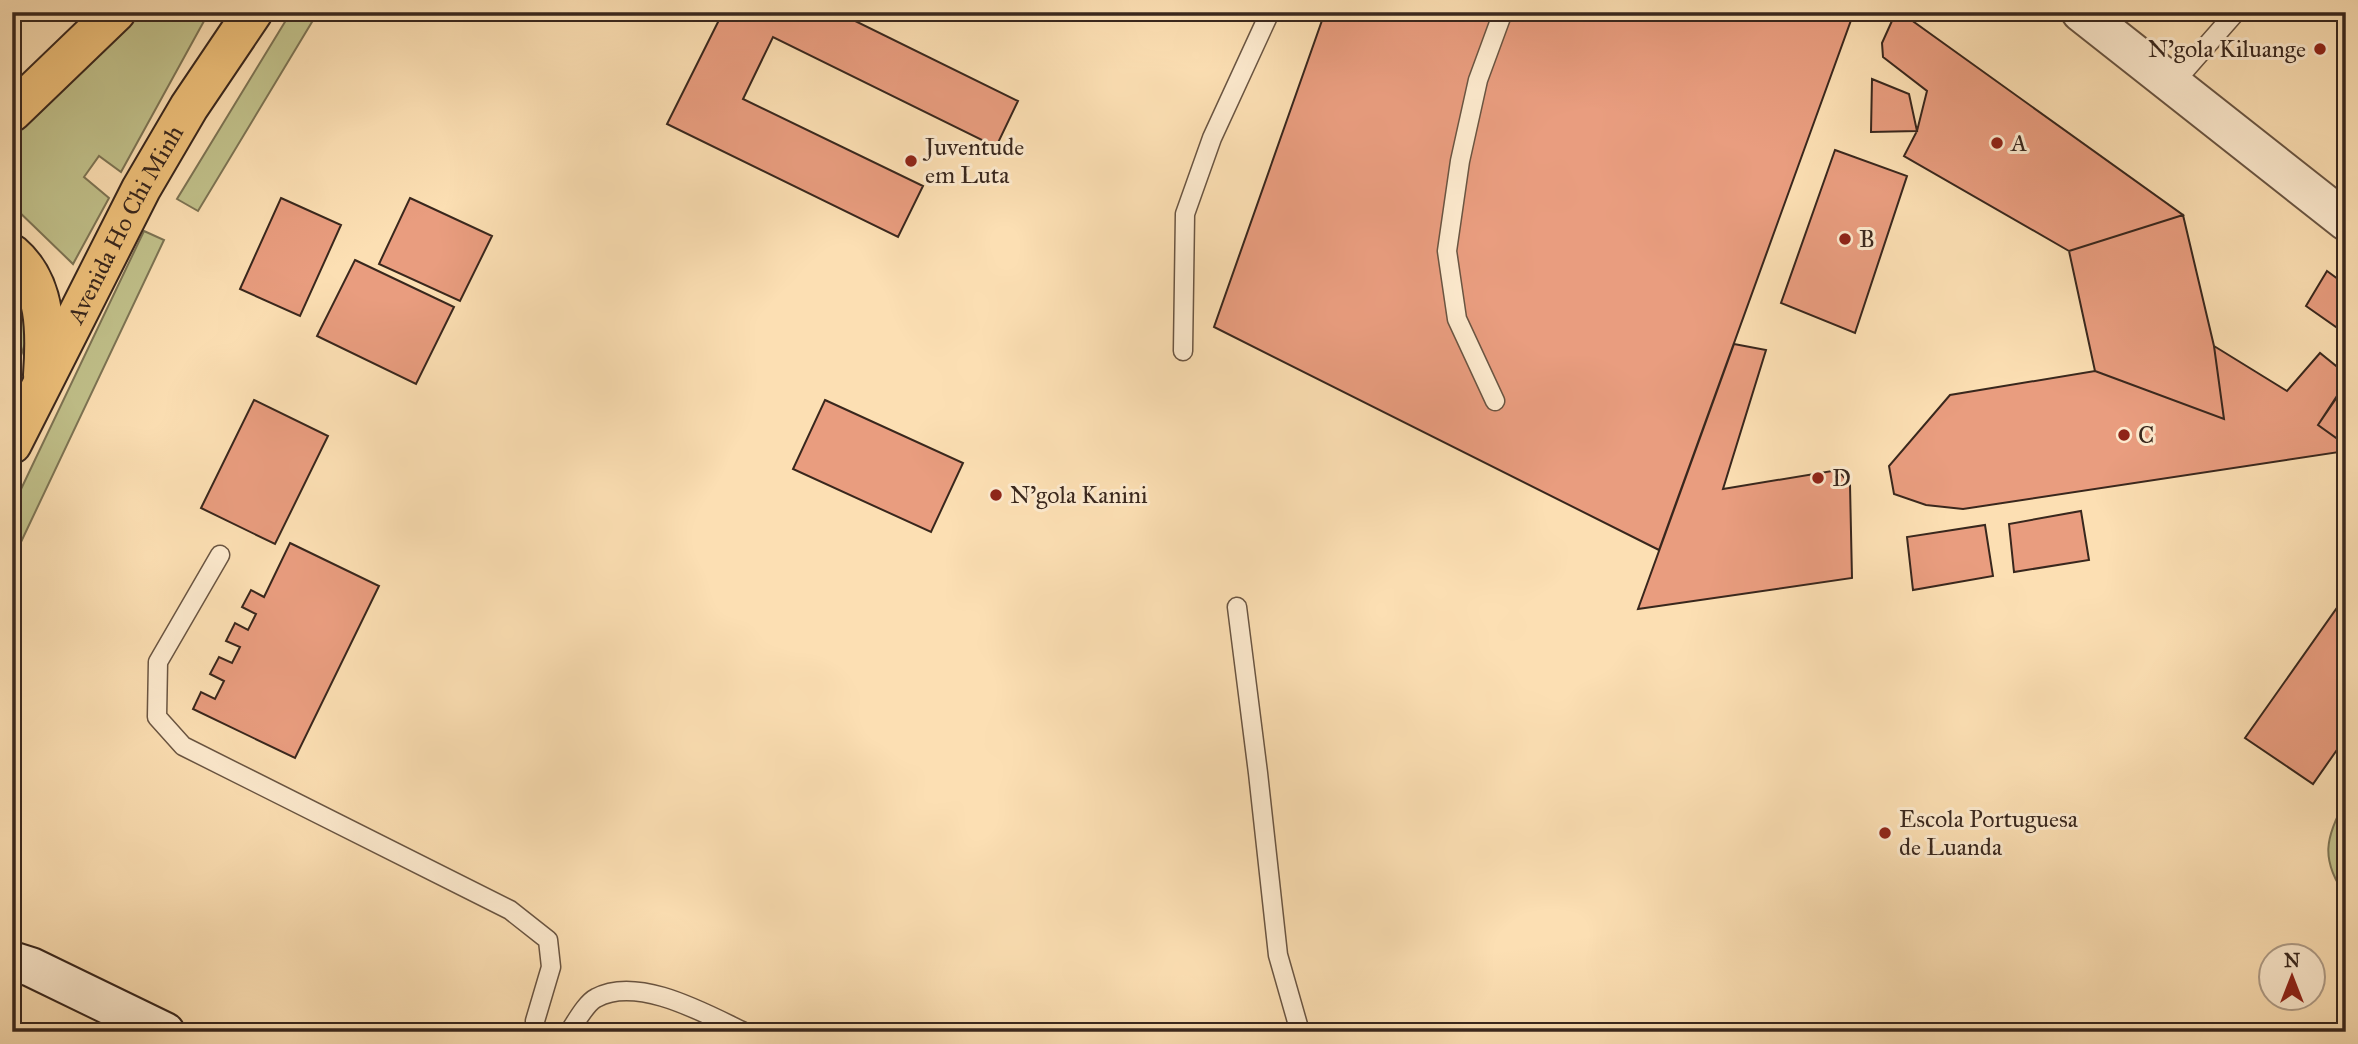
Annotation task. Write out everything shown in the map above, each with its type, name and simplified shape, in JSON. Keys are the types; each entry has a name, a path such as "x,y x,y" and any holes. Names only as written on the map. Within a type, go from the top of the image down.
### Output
{"main road":[{"path":"12,112 116,12"},
{"name":"Avenida Ho Chi Minh","path":"12,444 141,189 189,107 253,12"},
{"path":"12,254 32,278 41,304 45,344 42,384"}],"street":[{"path":"2081,12 2346,221"},
{"path":"18,961 165,1032"}],"lane":[{"path":"1183,351 1185,214 1212,138 1270,12"},
{"path":"1495,401 1457,319 1447,251 1460,161 1478,80 1503,12"},
{"path":"2172,85 2236,12"},
{"path":"220,555 158,662 157,717 183,746 510,910 548,940 551,968 535,1021 535,1032"},
{"path":"1237,607 1278,955 1300,1032"},
{"path":"569,1032 594,998 624,990 670,998 744,1032"}],"green space":[{"path":"136,12 209,12 121,172 99,156 84,177 109,198 73,264 12,205 12,137"},
{"path":"291,12 318,12 198,211 177,199"},
{"path":"144,231 164,240 12,561 12,508"},
{"path":"12,285 24,312 27,333 12,381"},
{"path":"2346,800 2346,896 2332,871 2328,848 2333,826"}],"building":[{"path":"723,12 837,12 1018,101 996,147 773,37 743,99 923,186 898,237 667,124"},
{"path":"1325,12 1854,12 1659,550 1214,327"},
{"name":"A","path":"1896,12 1900,12 2183,215 2069,251 1904,156 1917,131 1927,91 1883,57 1882,43"},
{"path":"1872,79 1909,94 1917,131 1871,132"},
{"name":"B","path":"1835,150 1907,176 1855,333 1781,303"},
{"path":"281,198 341,225 300,316 240,289"},
{"path":"410,198 492,236 460,301 379,264"},
{"path":"2183,215 2214,346 2224,419 2095,371 2069,251"},
{"path":"355,260 454,307 416,384 317,336"},
{"path":"2327,271 2346,285 2346,334 2306,306"},
{"name":"D","path":"1734,344 1766,350 1723,489 1838,470 1850,485 1852,578 1638,609"},
{"name":"C","path":"2214,346 2287,391 2320,353 2346,374 2346,384 2318,425 2346,445 2346,451 1963,509 1926,505 1894,494 1889,466 1950,395 2095,371 2224,419"},
{"path":"2337,396 2346,402 2346,445 2318,425"},
{"path":"254,400 328,436 275,544 201,508"},
{"path":"825,400 963,463 931,532 793,469"},
{"path":"2081,511 2089,560 2014,572 2009,524"},
{"path":"1985,525 1993,576 1913,590 1907,537"},
{"path":"290,543 379,586 295,758 193,709 201,692 215,699 224,681 210,674 219,657 232,663 240,647 226,641 235,623 248,630 256,614 242,607 251,590 264,597"},
{"path":"2346,595 2346,737 2313,784 2245,738"}],"place":[{"name":"N'gola Kiluange","path":"2320,49"},
{"name":"A","path":"1997,143"},
{"name":"Juventude em Luta","path":"911,161"},
{"name":"B","path":"1845,239"},
{"name":"C","path":"2124,435"},
{"name":"D","path":"1818,478"},
{"name":"N'gola Kanini","path":"996,495"},
{"name":"Escola Portuguesa de Luanda","path":"1885,833"}]}
